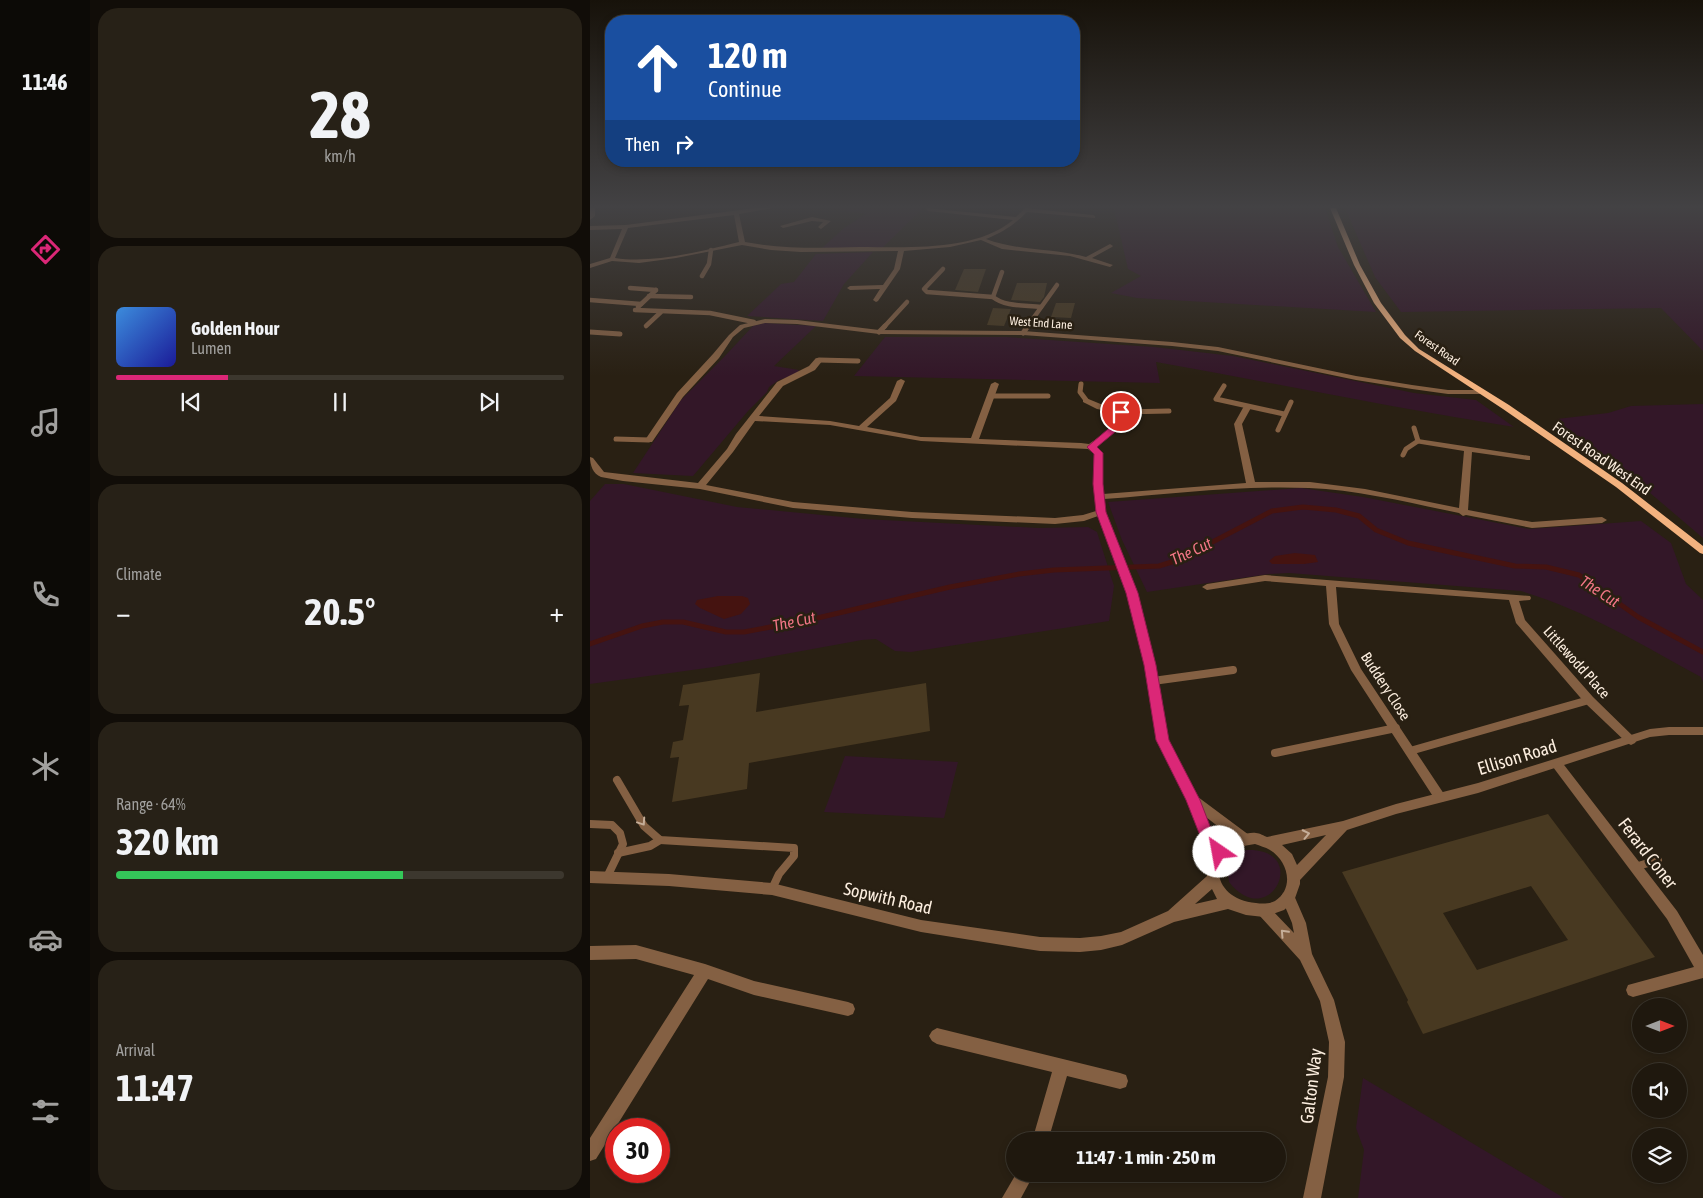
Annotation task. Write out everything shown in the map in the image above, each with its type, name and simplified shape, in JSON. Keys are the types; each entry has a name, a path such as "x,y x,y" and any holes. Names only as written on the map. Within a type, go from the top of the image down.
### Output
{"main road":[{"name":"Forest Road","path":"1357,264 1395,329 1417,350 1482,392"},
{"name":"Forest Road West End","path":"1482,392 1619,485 1703,551"}],"street":[{"path":"876,300 897,269 898,264"},
{"path":"1104,264 1110,266"},
{"path":"850,288 886,287"},
{"name":"West End Lane","path":"754,322 797,322 879,332 1023,332 1218,349 1403,385 1448,392 1482,392"},
{"path":"650,440 680,394 716,356 731,336 742,326 754,322"},
{"path":"700,486 780,384 812,368 819,360"},
{"path":"861,428 893,398 901,381"},
{"path":"974,440 995,384"},
{"path":"1086,400 1100,407 1121,412 1122,417 1118,425 1091,447"},
{"path":"1248,406 1238,424 1251,485"},
{"path":"753,418 830,423 921,440 974,440 1091,447 1098,453 1101,512 1129,586 1152,681 1162,740 1193,800 1204,829 1219,852"},
{"path":"1418,441 1527,458"},
{"path":"1462,512 1468,450"},
{"path":"592,464 601,474 700,486 793,505 912,515 1055,521 1084,518 1101,512"},
{"path":"1099,496 1251,485 1310,485 1365,492 1532,525 1602,520"},
{"path":"1207,587 1266,578 1526,598"},
{"name":"Buddery Close","path":"1331,582 1334,624 1356,670 1440,797"},
{"name":"Littlewodd Place","path":"1513,597 1520,620 1589,700 1631,740"},
{"name":"Ellison Road","path":"1268,842 1343,826 1440,797 1478,788 1631,740 1669,731 1703,731"},
{"name":"Ferard Coner","path":"1557,764 1672,915 1703,970"},
{"path":"1193,800 1244,839"},
{"name":"Ellison Road","path":"1295,876 1343,826"},
{"path":"1256,838 1268,842 1288,856 1295,876 1294,887 1282,904 1264,911 1247,910 1230,902 1222,895 1214,878 1215,860 1219,852 1226,846 1244,839 1256,838"},
{"name":"Sopwith Road","path":"590,877 669,880 772,889 921,926 1040,944 1080,945 1101,943 1122,938 1172,916 1230,902"},
{"name":"Sopwith Road","path":"1172,916 1214,878"},
{"name":"Galton Way","path":"1288,898 1299,923 1305,955 1327,1000 1335,1029 1338,1054 1336,1077 1312,1198"},
{"name":"Galton Way","path":"1264,911 1305,955"},
{"path":"590,953 636,952 705,971 754,988 848,1009"},
{"path":"1633,990 1703,970"},
{"path":"590,1153 705,971"},
{"path":"937,1036 1120,1081"},
{"path":"1043,1132 1062,1068"},
{"path":"1011,1198 1021,1182"}],"lane":[{"path":"702,276 709,264"},
{"path":"943,269 924,289 926,292 993,297 994,300 1004,303 1041,307"},
{"path":"993,297 1002,272"},
{"path":"1023,332 1057,285"},
{"path":"630,288 656,290 635,310 708,313 754,322"},
{"path":"649,296 691,297"},
{"path":"590,300 641,304"},
{"path":"879,332 907,302"},
{"path":"646,326 660,312"},
{"path":"590,332 620,334"},
{"path":"819,360 858,361"},
{"path":"1081,384 1080,392 1086,400"},
{"path":"1224,386 1216,399 1284,414"},
{"path":"991,396 1048,396"},
{"path":"1278,430 1290,402"},
{"path":"1121,412 1169,410"},
{"path":"1403,455 1406,449 1418,441 1414,428"},
{"path":"616,439 650,440"},
{"path":"1152,681 1233,670"},
{"path":"1410,751 1589,700"},
{"path":"1275,753 1396,728"},
{"path":"617,780 644,826 660,840"},
{"path":"590,824 612,825 620,833 623,844 607,878"},
{"path":"618,853 650,846 660,840 794,848 794,856 779,874 772,889"},
{"path":"1635,867 1658,860"}],"shaded area":[{"path":"808,264 862,264 844,284 823,321 747,316 781,284 794,282"},
{"path":"1127,264 1348,264 1376,312 1137,298 1111,293 1141,276 1128,269"},
{"path":"1369,264 1703,264 1703,351 1661,308 1401,312 1375,277"},
{"path":"764,323 816,326 774,366 799,370 797,374 779,380 769,387 767,392 748,411 693,476 633,473 681,400 753,326"},
{"path":"885,337 1006,337 1154,347 1233,356 1414,393 1476,400 1514,427 1156,362 1160,383 854,376"},
{"path":"1703,404 1703,538 1629,475 1551,428 1557,419 1608,413 1631,406"},
{"path":"605,484 624,484 737,507 864,519 1038,528 1088,527 1097,532 1114,586 1109,621 911,652 895,651 876,639 862,640 714,667 590,684 590,501"},
{"path":"1301,488 1363,497 1529,529 1641,521 1671,543 1686,584 1703,600 1703,682 1701,677 1591,618 1521,591 1289,573 1269,574 1147,592 1122,540 1108,502"},
{"path":"1295,553 1315,555 1318,562 1272,564 1269,561 1275,556"},
{"path":"718,596 742,596 748,598 750,604 741,614 724,619 695,604 697,600"},
{"path":"845,756 958,762 944,818 824,812"},
{"path":"1246,850 1266,853 1277,861 1280,873 1278,884 1270,894 1258,899 1244,895 1229,882 1227,866 1237,854"},
{"path":"1363,1078 1564,1198 1358,1198 1364,1150 1356,1128"}],"building":[{"path":"964,269 986,269 978,292 955,290"},
{"path":"1017,283 1047,283 1044,297 1040,302 1011,300"},
{"path":"1056,303 1075,303 1071,318 1051,317"},
{"path":"993,308 1011,309 1004,326 987,325"},
{"path":"760,673 756,712 926,683 930,731 749,763 747,789 672,802 679,757 670,758 673,742 683,740 689,705 679,706 683,685"},
{"path":"1548,814 1655,957 1423,1034 1407,1002 1408,1000 1342,872","holes":["1531,886 1568,940 1477,970 1443,913"]}],"waterway":[{"name":"The Cut","path":"590,644 642,626 663,622 683,622 726,632 744,632 813,619 950,587 1019,574 1054,570 1159,566 1178,560 1272,511 1303,507 1336,510 1359,516 1376,530 1408,543 1515,566 1546,567 1579,575 1638,617 1703,652"}],"route":[{"path":"1121,412 1122,417 1118,425 1091,447 1098,453 1098,484 1101,512 1132,593 1150,665 1162,740 1193,800 1204,829 1219,852"}]}
